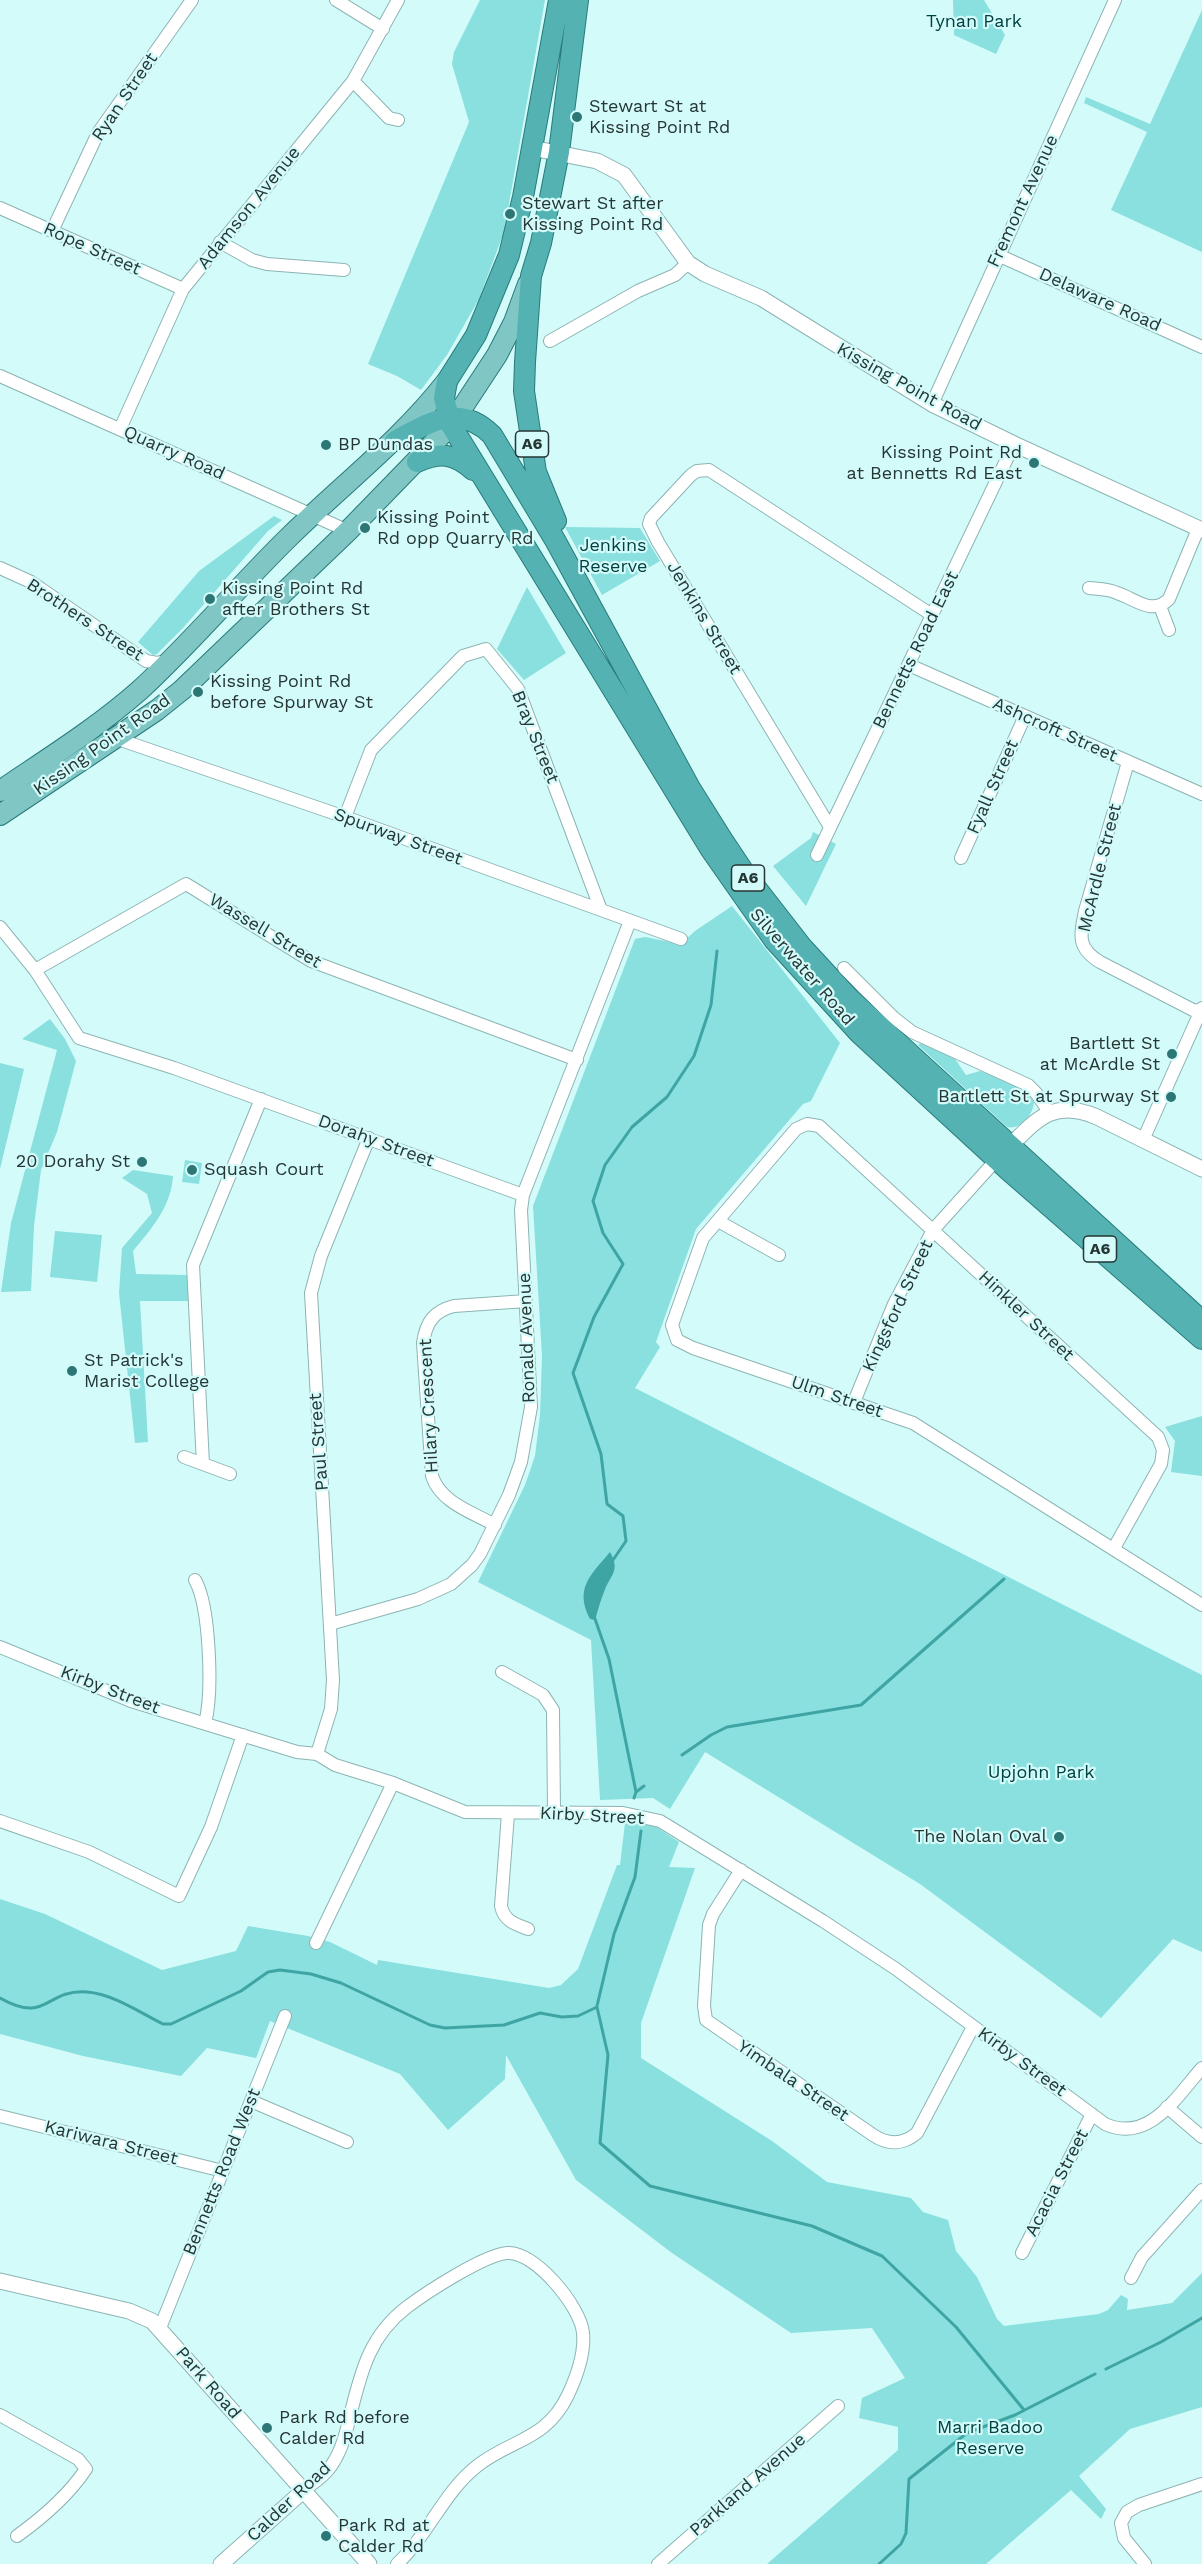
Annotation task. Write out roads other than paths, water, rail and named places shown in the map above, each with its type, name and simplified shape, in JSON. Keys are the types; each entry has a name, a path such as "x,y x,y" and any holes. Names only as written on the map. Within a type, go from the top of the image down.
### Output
{"highway":[{"path":"532,148 559,0"},
{"name":"A6","path":"559,152 578,0"},
{"name":"Kissing Point Road","path":"447,381 476,335 509,255 532,148"},
{"name":"Kissing Point Road","path":"531,276 541,243 559,152"},
{"name":"Silverwater Road","path":"531,276 524,391 536,472 553,516 575,559 589,601"},
{"name":"Silverwater Road","path":"447,381 444,398 452,420 484,480 711,850 774,940 854,1028 996,1159 1202,1339"},
{"path":"395,441 432,422 452,420"},
{"name":"Silverwater Road","path":"452,420 485,428 500,444 589,601 690,788 746,875 802,947 850,999 1202,1321"},
{"path":"417,462 439,454 455,456 484,480"}],"main road":[{"name":"Kissing Point Road","path":"0,815 157,710 213,662 417,462 483,380 506,338 531,276"},
{"name":"Kissing Point Road","path":"0,791 108,716 172,659 312,514 395,441 447,381"}],"street":[{"name":"Ryan Street","path":"52,231 98,133 192,0"},
{"path":"336,0 383,29"},
{"name":"Adamson Avenue","path":"120,429 183,289 353,81 398,0"},
{"name":"Fremont Avenue","path":"932,404 1115,0"},
{"path":"353,81 389,118 398,120"},
{"name":"Kissing Point Road","path":"532,148 597,161 624,175 688,263 705,274 761,298 932,404 1200,529"},
{"name":"Rope Street","path":"0,208 183,289"},
{"path":"220,242 252,260 267,264 344,270"},
{"name":"Delaware Road","path":"998,255 1202,347"},
{"path":"550,341 638,291 675,274 688,263"},
{"name":"Quarry Road","path":"0,376 348,531"},
{"name":"Bennetts Road East","path":"817,855 1014,444"},
{"name":"Jenkins Street","path":"830,827 658,542 649,524 651,518 691,475 697,471 709,470 932,615"},
{"path":"1089,588 1115,592 1148,607 1160,606 1169,599 1200,529"},
{"name":"Brothers Street","path":"0,568 31,582 91,621 146,661 157,663 172,659"},
{"path":"1160,606 1169,630"},
{"name":"Bray Street","path":"345,817 371,750 463,656 486,649 518,689 601,910"},
{"name":"Ashcroft Street","path":"909,665 1202,794"},
{"name":"Fyall Street","path":"961,858 1025,716"},
{"name":"Spurway Street","path":"115,738 345,817 681,939"},
{"name":"McArdle Street","path":"1128,762 1085,911 1081,932 1082,944 1088,954 1100,962 1193,1010 1202,1010"},
{"name":"Wassell Street","path":"35,970 186,884 310,962 577,1060"},
{"path":"523,1195 630,921"},
{"name":"Dorahy Street","path":"0,927 35,970 79,1038 174,1068 523,1195"},
{"path":"844,968 906,1027 1028,1085 1036,1092 1050,1113 1063,1108 1082,1110 1202,1169"},
{"path":"1143,1140 1202,1010"},
{"path":"203,1464 193,1265 261,1100"},
{"name":"Kingsford Street","path":"854,1402 894,1304 933,1230 996,1159 1050,1113"},
{"name":"Hinkler Street","path":"796,1129 807,1124 819,1126 1158,1437 1163,1450 1161,1464 1114,1548"},
{"name":"Ulm Street","path":"796,1129 703,1238 672,1325 677,1340 693,1348 913,1423 1202,1605"},
{"name":"Paul Street","path":"317,1754 331,1709 333,1694 311,1293 321,1256 369,1138"},
{"name":"Ronald Avenue","path":"330,1624 418,1599 451,1584 472,1565 495,1525 521,1462 531,1407 521,1210 523,1195"},
{"path":"718,1221 779,1255"},
{"name":"Hilary Crescent","path":"495,1525 450,1501 435,1486 432,1476 423,1342 429,1321 443,1309 454,1306 526,1301"},
{"path":"184,1457 230,1474"},
{"path":"195,1580 201,1589 205,1608 209,1693 205,1723"},
{"name":"Kirby Street","path":"0,1647 131,1701 297,1752 317,1754 335,1765 393,1783 465,1812 623,1813 651,1818 671,1827 741,1870 896,1969 1112,2127 1128,2130 1146,2126 1167,2107 1202,2068"},
{"path":"502,1672 543,1695 554,1710 554,1812"},
{"path":"0,1821 89,1852 179,1896 211,1827 243,1735"},
{"path":"316,1943 393,1783"},
{"path":"508,1814 502,1912 511,1923 528,1929"},
{"name":"Yimbala Street","path":"741,1870 713,1914 710,1925 704,2006 706,2020 873,2135 893,2143 903,2142 916,2133 974,2027"},
{"name":"Bennetts Road West","path":"160,2328 285,2016"},
{"path":"251,2101 347,2142"},
{"path":"1167,2107 1202,2137"},
{"name":"Acacia Street","path":"1022,2253 1092,2114"},
{"name":"Kariwara Street","path":"0,2116 223,2171"},
{"path":"1131,2278 1142,2257 1202,2190"},
{"name":"Calder Road","path":"221,2564 332,2465 339,2451 368,2354 387,2325 408,2306 440,2285 492,2257 515,2253 529,2259 570,2303 581,2323 582,2352 567,2397 543,2428 525,2440 485,2460 461,2480 423,2537 397,2564"},
{"name":"Park Road","path":"0,2281 129,2311 148,2318 160,2328 369,2564"},
{"name":"Parkland Avenue","path":"658,2564 838,2406"},
{"path":"0,2415 78,2459 86,2469 78,2482 17,2536"},
{"path":"1145,2564 1124,2538 1121,2523 1127,2512 1139,2505 1202,2484"}],"waterway":[{"path":"613,1560 626,1541 623,1516 607,1504 601,1454 573,1373 594,1317 623,1264 603,1233 593,1201 605,1165 632,1127 667,1097 694,1056 711,1005 717,951"},
{"path":"682,1755 727,1727 861,1705 1004,1579"},
{"path":"594,1616 609,1659 636,1792 634,1798"},
{"path":"636,1792 644,1786"},
{"path":"597,2006 614,1934 635,1877 641,1831"},
{"path":"0,1998 28,2008 45,2004 62,1995 97,1993 126,2004 163,2024 171,2024 241,1991 268,1972 280,1970 311,1974 341,1983 430,2025 445,2028 504,2025 540,2013 562,2017 578,2016 597,2007 608,2055 600,2143 650,2186 812,2226 882,2256 956,2327 1024,2410"},
{"path":"1106,2369 1161,2342 1202,2318"},
{"path":"879,2564 901,2544 906,2533 909,2479 967,2433 1015,2415 1095,2374"}],"place":[{"name":"Stewart St at Kissing Point Rd","path":"577,117"},
{"name":"Stewart St after Kissing Point Rd","path":"510,214"},
{"name":"BP Dundas","path":"326,445"},
{"name":"Kissing Point Rd at Bennetts Rd East","path":"1034,463"},
{"name":"Kissing Point Rd opp Quarry Rd","path":"365,528"},
{"name":"Kissing Point Rd after Brothers St","path":"210,599"},
{"name":"Kissing Point Rd before Spurway St","path":"198,692"},
{"name":"Bartlett St at McArdle St","path":"1172,1054"},
{"name":"Bartlett St at Spurway St","path":"1171,1097"},
{"name":"20 Dorahy St","path":"142,1162"},
{"name":"Squash Court","path":"192,1170"},
{"name":"St Patrick's Marist College","path":"72,1371"},
{"name":"The Nolan Oval","path":"1059,1837"},
{"name":"Park Rd before Calder Rd","path":"267,2428"},
{"name":"Park Rd at Calder Rd","path":"326,2536"}],"park label":[{"name":"Tynan Park","path":"974,22"},
{"name":"Jenkins Reserve","path":"613,556"},
{"name":"Upjohn Park","path":"1041,1773"},
{"name":"Marri Badoo Reserve","path":"990,2438"}]}
